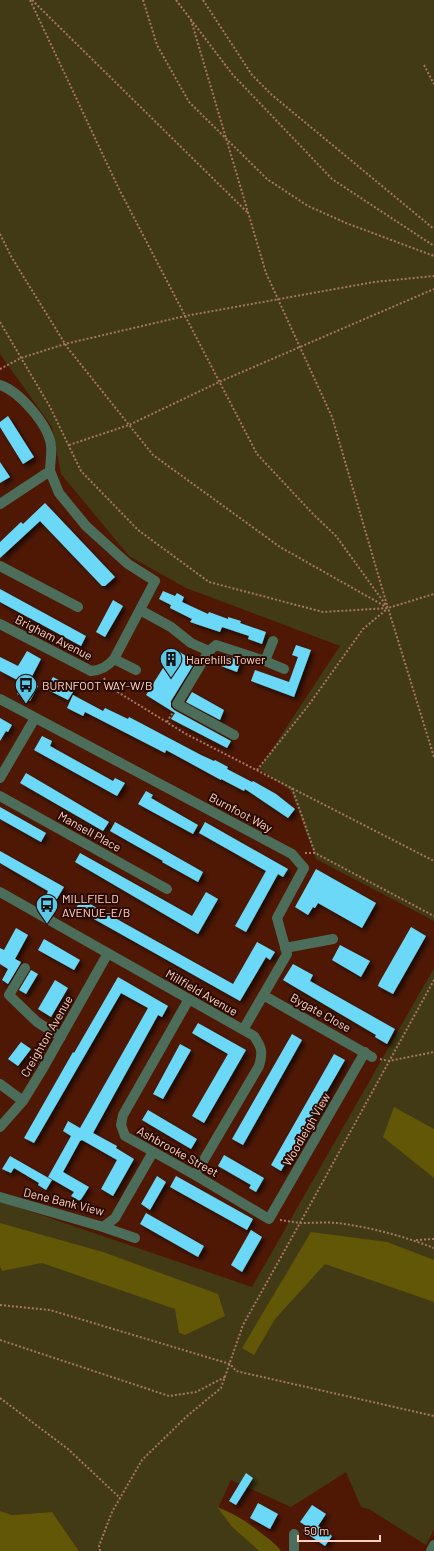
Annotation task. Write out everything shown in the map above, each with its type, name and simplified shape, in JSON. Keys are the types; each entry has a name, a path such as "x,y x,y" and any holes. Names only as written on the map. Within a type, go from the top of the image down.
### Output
{"street":[{"path":"0,384 8,387 30,406 43,426 51,445 50,471 0,504"},
{"name":"Brigham Avenue","path":"0,624 91,671 100,670 114,659 155,581 128,564 86,526 59,493 50,471"},
{"path":"0,566 78,607"},
{"path":"140,610 171,627 191,643 209,651"},
{"path":"264,661 273,641"},
{"path":"234,735 177,704 209,651 216,645 284,668"},
{"path":"114,659 136,670"},
{"name":"Burnfoot Way","path":"0,699 292,854 304,868 277,918 285,948"},
{"path":"0,778 35,718"},
{"name":"Mansell Place","path":"0,796 167,889"},
{"name":"Millfield Avenue","path":"0,892 254,1036 260,1046 262,1055 259,1066 195,1175"},
{"path":"243,1030 287,954 285,948 333,940"},
{"name":"Creighton Avenue","path":"0,1127 23,1101 108,953"},
{"path":"25,968 9,995 37,1022 61,1037"},
{"name":"Bygate Close","path":"263,995 369,1054"},
{"name":"Ashbrooke Street","path":"189,999 123,1115 121,1125 125,1136 269,1219"},
{"name":"Woodleigh View","path":"269,1219 369,1054"},
{"path":"0,1084 23,1101"},
{"name":"Dene Bank View","path":"0,1197 103,1227 115,1218 154,1152"},
{"path":"103,1227 135,1238"},
{"path":"294,1534 294,1551"},
{"path":"431,1551 434,1545"}],"path":[{"path":"31,0 248,213"},
{"path":"31,0 118,187 257,454 313,514 336,536 388,608"},
{"path":"143,0 157,45 189,102 267,179 308,206 346,223 434,256"},
{"path":"176,0 234,75 332,179 434,246"},
{"path":"203,0 252,75 272,95 434,229"},
{"path":"191,20 266,273 332,417 388,608 434,757"},
{"path":"424,65 434,84"},
{"path":"0,234 12,258 65,344 153,455 280,547 388,608"},
{"path":"0,368 21,358 65,344 185,316 374,282 434,276"},
{"path":"68,446 129,425 219,382 434,289"},
{"path":"0,322 50,406 81,471 138,530 209,582 323,612 388,608 434,594"},
{"path":"257,770 308,706 363,629 388,608"},
{"path":"100,670 108,686 186,734 434,861"},
{"path":"292,788 315,853"},
{"path":"292,854 315,853 434,916"},
{"path":"100,1551 99,1546 112,1512 142,1460 186,1417 221,1388 243,1325 434,980"},
{"path":"389,1061 434,1052"},
{"path":"269,1219 300,1223 336,1223 381,1231 415,1240 434,1248"},
{"path":"415,1240 434,1240"},
{"path":"0,1305 50,1310 230,1364 236,1371 434,1416"},
{"path":"0,1340 169,1396 196,1392 225,1377"},
{"path":"0,1398 68,1449 120,1498"}],"shaded area":[{"path":"0,0 434,0 434,921 316,859 291,791 259,769 340,646 186,588 129,556 61,474 52,427 0,354"},
{"path":"434,968 434,1529 426,1545 369,1509 361,1507 346,1472 291,1507 231,1480 218,1508 232,1527 259,1551 79,1551 52,1512 12,1515 0,1511 0,1201 252,1287"},
{"path":"394,1107 434,1129 434,1178 383,1137"},
{"path":"0,1223 103,1252 218,1294 225,1316 185,1335 179,1333 175,1309 42,1263 2,1271 0,1266"},
{"path":"311,1232 387,1242 434,1260 434,1302 325,1264 275,1319 254,1355 242,1348"},
{"path":"217,1507 248,1523 274,1543 281,1551 259,1551 232,1527"},
{"path":"0,1511 12,1515 52,1512 79,1551 0,1551"}],"building":[{"path":"8,416 34,457 23,464 0,427 0,422"},
{"path":"0,462 10,477 0,483"},
{"path":"45,503 115,577 105,586 102,586 40,521 0,558 0,542 21,522 23,524"},
{"path":"0,589 86,636 81,646 0,602"},
{"path":"163,591 175,596 177,593 184,597 182,602 208,614 209,612 228,619 228,617 241,621 240,623 266,632 262,644 248,639 249,636 222,627 220,632 190,622 192,619 170,608 171,605 159,599"},
{"path":"113,600 123,606 105,637 96,632"},
{"path":"296,645 311,650 294,697 251,681 255,670 289,682 298,657 292,655"},
{"name":"Harehills Tower","path":"175,649 195,662 171,701 171,707 231,741 227,748 171,719 175,713 146,695"},
{"path":"27,651 41,659 29,682 38,686 30,701 17,694 23,683 0,671 0,657 18,666"},
{"path":"225,655 241,660 237,672 221,666"},
{"path":"53,677 66,684 67,682 76,687 68,700 46,689"},
{"path":"192,692 224,710 220,720 186,702"},
{"path":"73,695 103,711 105,708 128,719 129,717 201,755 214,761 215,760 228,767 227,769 276,794 295,809 288,818 245,789 244,791 221,780 166,750 165,753 85,712 83,716 67,708"},
{"path":"0,718 12,725 0,741"},
{"path":"42,736 52,741 50,746 113,781 115,778 125,783 117,796 34,750"},
{"path":"26,773 109,822 103,831 20,783"},
{"path":"146,791 153,795 151,798 198,825 193,834 138,804"},
{"path":"0,807 46,833 41,842 0,819"},
{"path":"115,822 203,872 198,882 110,831"},
{"path":"205,822 288,869 283,877 278,874 246,932 235,926 266,871 199,833"},
{"path":"0,851 64,887 55,902 46,896 48,891 0,863"},
{"path":"80,853 192,916 206,892 218,899 198,934 75,862"},
{"path":"316,869 376,903 362,928 318,903 315,908 313,907 308,915 295,907"},
{"path":"81,899 233,984 257,942 275,952 270,960 266,957 240,1001 85,914 83,917 74,912"},
{"path":"411,927 426,936 393,994 378,986"},
{"path":"16,928 28,935 15,959 21,962 8,984 2,980 8,969 0,964 0,948 4,950"},
{"path":"44,939 80,960 74,970 38,950"},
{"path":"340,945 370,961 361,977 332,960"},
{"path":"293,964 313,975 310,981 395,1029 387,1044 375,1037 376,1035 283,980"},
{"path":"31,970 38,974 26,994 19,990"},
{"path":"118,977 168,1006 162,1017 158,1015 93,1133 117,1146 116,1148 134,1159 113,1196 101,1189 117,1160 82,1140 80,1141 63,1172 89,1187 80,1201 71,1196 74,1192 48,1177 71,1136 63,1131 68,1121 80,1128 148,1008 121,993 34,1143 24,1138"},
{"path":"55,980 68,988 51,1017 38,1009"},
{"path":"198,1023 246,1050 204,1123 192,1116 228,1054 192,1033"},
{"path":"292,1034 302,1040 243,1145 232,1139"},
{"path":"21,1042 31,1049 18,1066 8,1059"},
{"path":"180,1044 191,1050 163,1099 153,1094"},
{"path":"334,1054 345,1060 281,1171 271,1165"},
{"path":"148,1110 197,1139 191,1149 142,1120"},
{"path":"224,1155 264,1178 256,1192 249,1188 251,1185 218,1166"},
{"path":"10,1156 52,1180 46,1190 38,1185 39,1183 14,1168 11,1173 2,1169"},
{"path":"157,1176 166,1182 150,1210 141,1204"},
{"path":"176,1176 253,1219 247,1230 170,1187"},
{"path":"146,1213 204,1246 198,1257 140,1224"},
{"path":"251,1230 262,1237 242,1272 231,1265"},
{"path":"246,1473 253,1478 236,1505 229,1501"},
{"path":"258,1503 278,1514 270,1529 250,1518"},
{"path":"312,1505 326,1514 318,1526 332,1536 325,1546 303,1531 306,1526 300,1522"}],"place":[{"name":"Harehills Tower","path":"171,678"},
{"name":"BURNFOOT WAY-W/B","path":"26,704"},
{"name":"MILLFIELD AVENUE-E/B","path":"47,924"}]}
